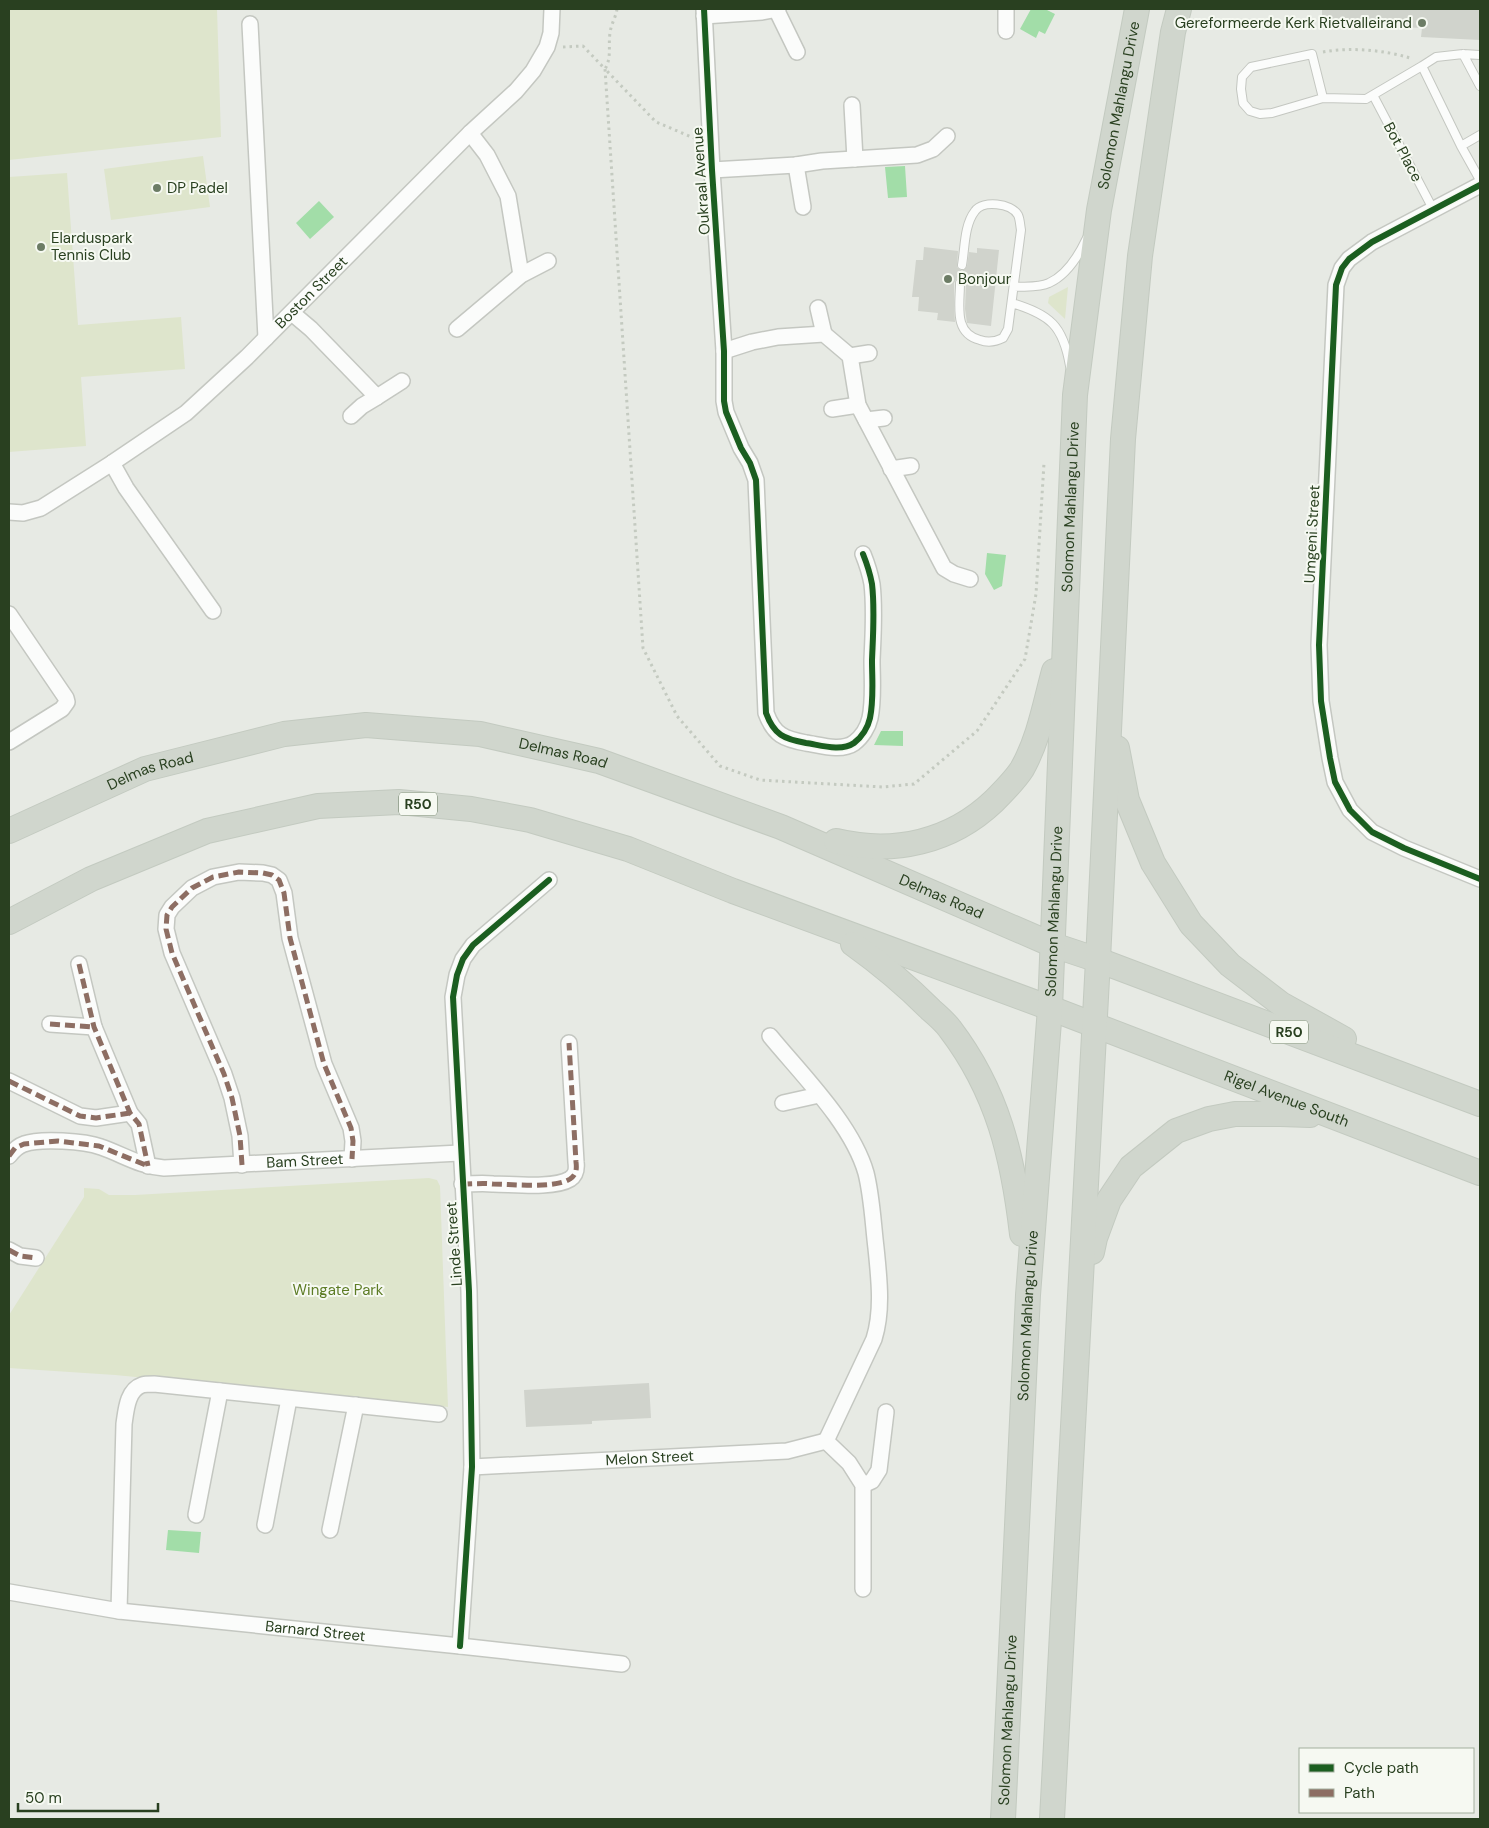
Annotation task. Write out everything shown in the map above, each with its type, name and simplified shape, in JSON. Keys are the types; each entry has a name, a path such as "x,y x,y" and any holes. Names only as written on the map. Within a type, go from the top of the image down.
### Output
{"main road":[{"name":"Solomon Mahlangu Drive","path":"1003,1819 1028,1295 1050,1008 1075,395 1099,210 1137,9"},
{"path":"1052,1819 1098,960 1123,439 1140,256 1179,9"},
{"path":"780,827 854,845 877,847 924,842 950,832 980,814 1001,794 1021,770 1038,732 1065,631"},
{"path":"1109,709 1127,800 1153,863 1191,924 1230,965 1281,1004 1321,1028 1472,1101"},
{"name":"Delmas Road","path":"9,831 146,769 284,734 366,725 480,734 600,761 780,827 1053,946 1098,960"},
{"name":"R50","path":"9,922 91,879 207,831 318,806 399,802 471,809 530,820 628,849 829,927 1094,1026"},
{"path":"829,927 879,963 922,1000 949,1028 973,1062 992,1100 1008,1147 1017,1192 1028,1295"},
{"name":"R50","path":"1098,960 1472,1101"},
{"name":"Rigel Avenue South","path":"1094,1026 1480,1173"},
{"path":"1079,1316 1094,1238 1109,1200 1131,1166 1176,1131 1209,1119 1235,1114 1334,1117"}],"street":[{"name":"Boston Street","path":"9,512 23,513 41,508 186,413 292,313 470,133 516,91 532,72 547,47 551,33 552,9"},
{"path":"704,12 777,9 797,52"},
{"path":"1006,9 1006,30"},
{"name":"Oukraal Avenue","path":"704,12 710,145 724,351 724,401 726,412 741,448 750,462 756,480 766,713 775,731 789,740 833,747 849,746 856,742 866,730 872,703 873,596 869,571 862,554"},
{"path":"250,24 266,338"},
{"path":"852,105 855,159"},
{"path":"470,133 487,155 508,196 521,275"},
{"path":"712,170 917,155 933,149 947,136"},
{"path":"796,165 803,207"},
{"name":"Umgeni Street","path":"1480,185 1372,242 1349,259 1342,268 1336,285 1319,645 1321,701 1335,782 1350,810 1372,832 1404,848 1480,879"},
{"path":"457,329 521,275 548,261"},
{"path":"818,308 824,334 850,356 858,406 944,568 954,574 970,579"},
{"path":"292,313 311,329 377,397"},
{"path":"724,351 769,338 824,334"},
{"path":"850,356 869,353"},
{"path":"351,416 362,406 402,381"},
{"path":"832,409 858,406"},
{"path":"866,420 884,418"},
{"path":"112,463 126,488 213,611"},
{"path":"891,469 911,466"},
{"path":"9,614 67,702 62,709 9,742"},
{"path":"242,1165 240,1136 232,1098 224,1074 172,953 166,929 167,915 172,907 192,888 213,877 239,872 263,873 272,875 279,880 284,893 292,946 324,1064 351,1128 353,1141 352,1159"},
{"name":"Linde Street","path":"460,1646 472,1467 469,1292 453,997 457,974 463,959 474,945 549,880"},
{"path":"79,964 94,1027 130,1112 139,1124 148,1166"},
{"path":"50,1024 94,1027"},
{"path":"770,1036 845,1129 857,1150 866,1172 880,1283 878,1327 826,1441 849,1463 863,1485 863,1589"},
{"path":"462,1184 537,1186 568,1180 574,1175 576,1162 569,1043"},
{"path":"9,1081 80,1116 96,1118 130,1112"},
{"path":"783,1103 819,1095"},
{"name":"Bam Street","path":"9,1156 16,1148 24,1144 44,1141 100,1146 148,1166 164,1168 460,1153"},
{"path":"9,1250 20,1256 36,1258"},
{"path":"119,1611 124,1424 130,1397 135,1389 142,1385 154,1384 440,1414"},
{"path":"196,1515 220,1391"},
{"path":"265,1525 288,1399"},
{"path":"330,1530 356,1405"},
{"path":"863,1485 872,1481 880,1470 886,1412"},
{"name":"Melon Street","path":"472,1467 787,1451 826,1441"},
{"name":"Barnard Street","path":"9,1592 119,1611 622,1664"}],"lane":[{"path":"1323,98 1312,54 1251,67 1242,77 1240,89 1244,103 1250,110 1260,114 1272,113 1323,98 1366,99 1436,57 1463,54 1480,55"},
{"path":"1463,54 1480,86"},
{"path":"1422,66 1461,146 1480,180"},
{"name":"Bot Place","path":"1373,95 1433,210"},
{"path":"1461,146 1480,135"},
{"path":"960,284 959,317 966,334 971,338 986,342 1003,338 1008,329 1014,287 1020,222 1017,213 1008,207 987,204 976,210 968,226 962,265"},
{"path":"1014,287 1049,284 1060,276 1071,265 1085,242 1099,210"},
{"path":"1012,303 1039,313 1049,319 1059,332 1069,361 1075,395"}],"path":[{"path":"617,9 610,32 610,61 605,69 656,122 710,145"},
{"path":"1312,54 1351,50 1393,53 1419,61 1422,66"}],"green space":[{"path":"9,9 217,9 221,137 9,160"},
{"name":"DP Padel","path":"203,156 210,207 111,220 104,169"},
{"name":"Elarduspark Tennis Club","path":"67,173 78,325 181,317 185,369 81,377 86,446 9,452 9,177"},
{"path":"1068,287 1065,319 1048,303 1049,297"},
{"name":"Wingate Park","path":"429,1178 437,1180 440,1186 448,1407 115,1375 9,1368 9,1315 84,1197 84,1188 99,1189 109,1195 135,1195"}],"shaded area":[{"path":"1031,9 1045,9 1055,14 1045,34 1039,31 1036,38 1020,29"},
{"path":"905,166 907,197 888,198 885,167"},
{"path":"319,201 334,217 310,239 296,223"},
{"path":"987,553 1006,555 1002,586 994,590 985,574"},
{"path":"881,731 903,731 903,746 874,745"},
{"path":"168,1530 201,1532 199,1553 166,1550"}],"building":[{"name":"Gereformeerde Kerk Rietvalleirand","path":"1322,9 1480,9 1480,40 1421,37 1422,28 1397,27 1397,24 1322,21"},
{"path":"924,247 958,251 957,267 962,271 967,266 969,252 977,253 977,248 999,250 991,326 967,323 965,309 966,283 961,277 957,278 954,283 955,322 937,320 938,313 918,311 919,297 912,297 916,260 923,260"},
{"path":"649,1383 651,1418 592,1421 592,1424 526,1427 524,1390"}],"marked path":[{"path":"242,1165 240,1136 232,1098 224,1074 172,953 166,929 167,915 172,907 192,888 213,877 239,872 263,873 272,875 279,880 284,893 290,938 324,1064 351,1128 353,1141 352,1159"},
{"path":"79,964 94,1027 130,1113 139,1124 148,1166"},
{"path":"50,1024 94,1027"},
{"path":"462,1184 544,1185 563,1182 574,1176 576,1165 569,1043"},
{"path":"9,1081 80,1116 96,1118 130,1113"},
{"path":"9,1156 15,1148 24,1144 58,1141 99,1146 148,1166"},
{"path":"9,1250 20,1256 36,1258"}],"cycle path":[{"path":"704,9 724,351 724,401 726,412 756,480 766,713 776,731 786,738 824,746 843,747 857,741 868,725 872,696 874,622 872,584 863,554"},
{"path":"1480,185 1372,242 1349,259 1342,268 1336,285 1319,645 1321,701 1330,758 1335,782 1350,810 1372,832 1404,848 1480,879"},
{"path":"460,1646 472,1467 469,1291 453,997 457,975 463,959 473,945 549,880"}],"place":[{"name":"Gereformeerde Kerk Rietvalleirand","path":"1422,23"},
{"name":"DP Padel","path":"157,188"},
{"name":"Elarduspark Tennis Club","path":"41,247"},
{"name":"Bonjour","path":"948,279"}]}
